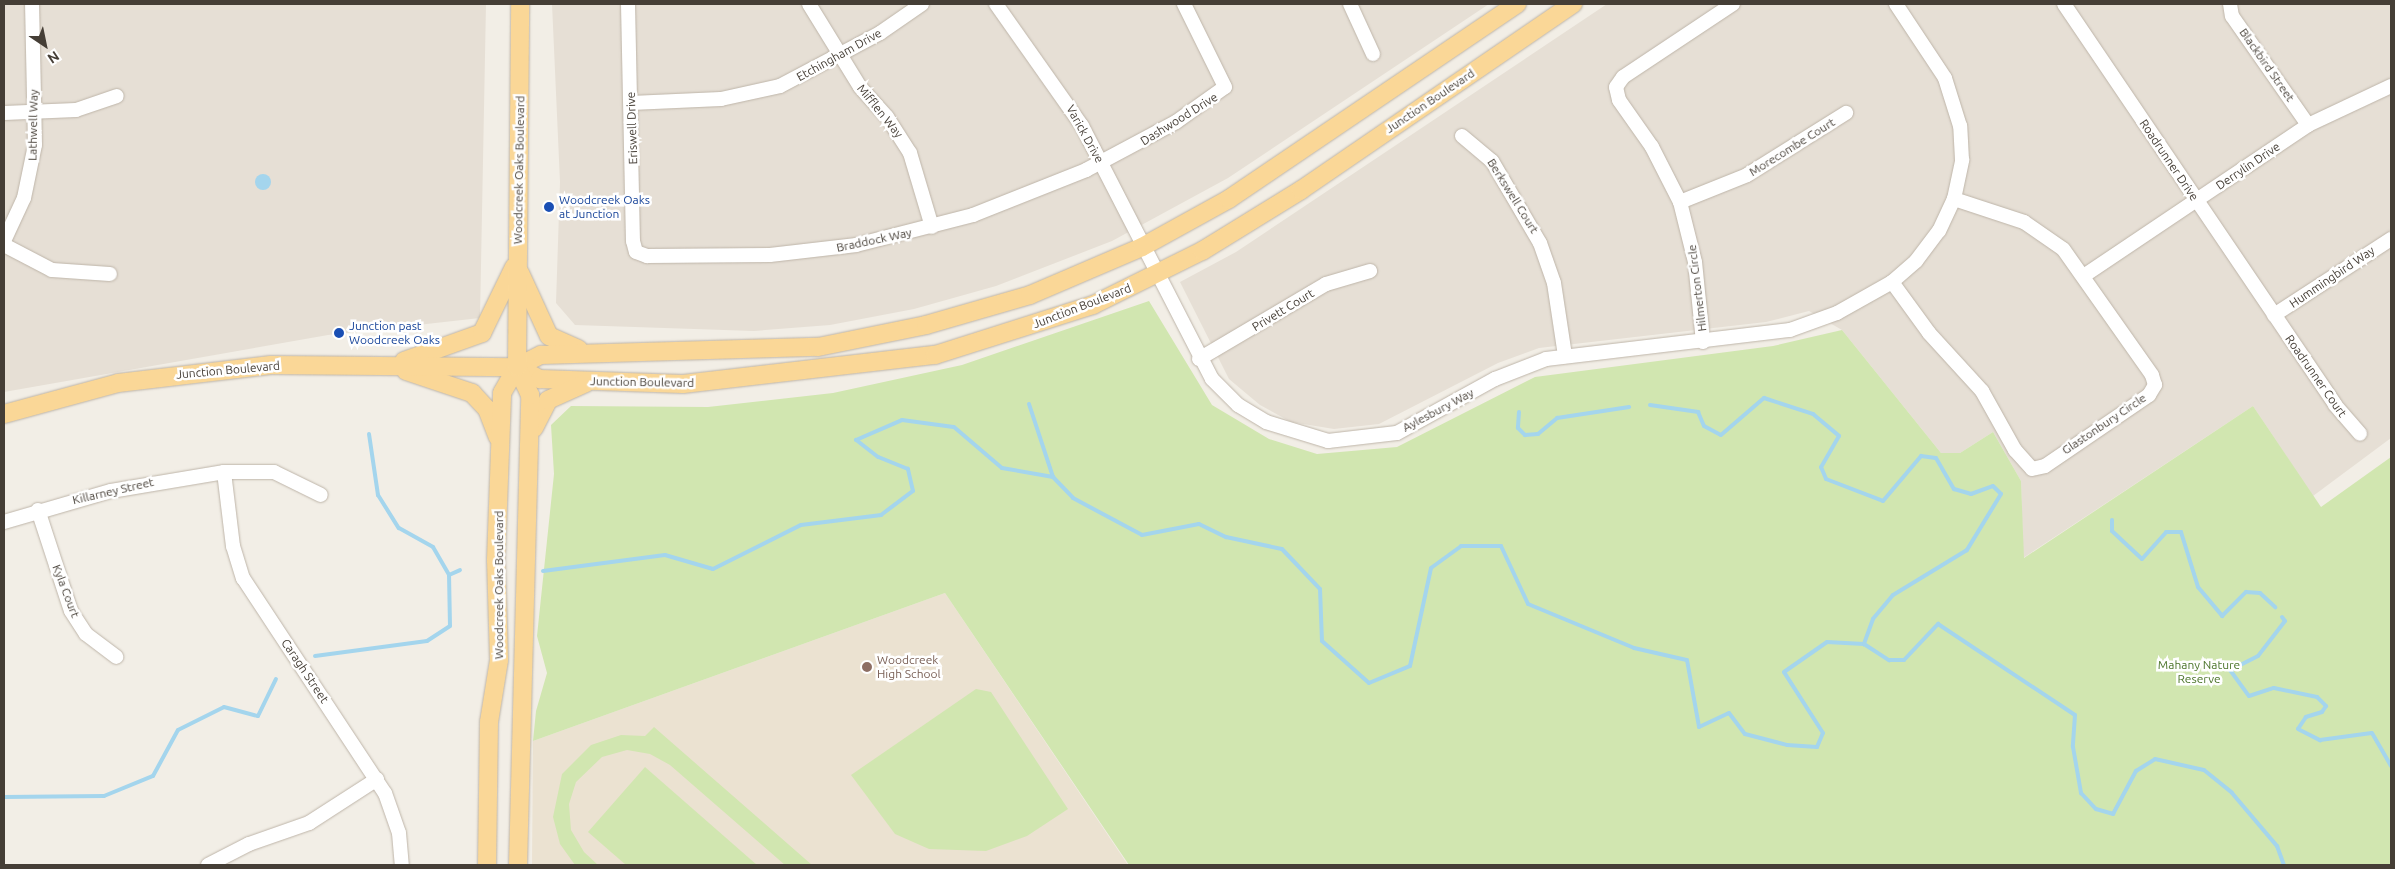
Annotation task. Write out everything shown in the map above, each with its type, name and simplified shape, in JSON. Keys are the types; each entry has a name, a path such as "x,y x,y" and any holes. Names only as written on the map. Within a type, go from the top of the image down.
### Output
{"main road":[{"name":"Woodcreek Oaks Boulevard","path":"518,865 530,395 517,367 516,262 520,4"},
{"name":"Junction Boulevard","path":"4,414 165,375 271,366 517,367 541,355 585,352 755,351 868,339 1030,295 1142,247 1268,173 1517,4"},
{"name":"Junction Boulevard","path":"517,367 540,379 683,384 935,355 1046,322 1157,276 1294,195 1573,4"},
{"path":"516,262 549,336 585,352"},
{"path":"389,366 482,332 516,262"},
{"path":"389,366 472,394 486,409 501,444"},
{"name":"Woodcreek Oaks Boulevard","path":"487,865 489,722 499,660 496,560 502,393 517,367"},
{"path":"529,446 544,404 591,381"}],"street":[{"name":"Lathwell Way","path":"4,241 32,170 35,112 32,4"},
{"name":"Eriswell Drive","path":"628,4 636,252"},
{"name":"Mifflen Way","path":"810,4 840,56 910,153 932,227"},
{"name":"Etchingham Drive","path":"631,103 687,103 753,94 807,74 840,56 922,4"},
{"name":"Varick Drive","path":"996,4 1070,105 1157,276"},
{"name":"Dashwood Drive","path":"1101,163 1176,122 1225,87 1184,4"},
{"name":"Hilmerton Circle","path":"1733,4 1623,77 1616,87 1618,100 1652,147 1680,202 1695,262 1703,342 1767,335 1814,322 1892,282 1927,248 1954,199 1962,160 1957,111 1945,78 1896,4"},
{"name":"Roadrunner Drive","path":"2064,4 2274,315"},
{"name":"Blackbird Street","path":"2230,4 2232,16 2308,124"},
{"path":"1354,5 1373,54"},
{"name":"Derrylin Drive","path":"2085,275 2197,201 2308,124 2391,86"},
{"path":"4,113 76,110 117,96"},
{"name":"Morecombe Court","path":"1680,202 1748,175 1846,113"},
{"name":"Berkswell Court","path":"1462,136 1492,161 1540,243 1554,283 1565,356"},
{"name":"Braddock Way","path":"636,252 647,256 803,253 932,227 1018,200 1101,163"},
{"name":"Glastonbury Circle","path":"1892,282 1929,333 1982,391 2015,450 2032,469 2045,466 2148,395 2155,385 2152,375 2085,275 2043,232 1954,199"},
{"name":"Hummingbird Way","path":"2274,315 2390,242"},
{"path":"4,245 52,270 110,274"},
{"name":"Privett Court","path":"1199,359 1326,284 1370,271"},
{"name":"Aylesbury Way","path":"1157,276 1199,359 1224,393 1260,419 1285,431 1328,441 1397,432 1520,367 1565,356 1703,342"},
{"name":"Roadrunner Court","path":"2274,315 2335,405 2360,434"},
{"name":"Killarney Street","path":"4,522 38,510 133,486 224,472 280,474 321,495"},
{"name":"Caragh Street","path":"224,472 233,546 243,578 377,779 396,819 402,865"},
{"name":"Kyla Court","path":"38,510 71,611 95,643 116,657"},
{"path":"208,865 250,844 309,823 377,779"}],"shaded area":[{"path":"4,4 486,4 480,318 328,335 4,392"},
{"path":"552,4 1489,4 1228,178 1112,241 996,286 914,309 830,325 754,331 575,325 556,303 560,182"},
{"path":"1607,4 2391,4 2391,438 2313,496 2253,406 2023,558 2021,481 1993,432 1960,453 1941,453 1842,330 1809,311 1766,322 1539,348 1498,363 1379,424 1334,429 1291,422 1260,405 1229,379 1180,282 1236,252"},
{"name":"Woodcreek High School","path":"945,593 1128,865 532,865 533,741"}],"green space":[{"name":"Mahany Nature Reserve","path":"1149,301 1212,405 1269,439 1317,454 1397,447 1535,377 1773,346 1842,330 1941,453 1960,453 1993,432 2021,481 2024,558 2253,406 2321,507 2391,457 2391,865 1129,865 945,593 533,741 536,711 547,673 537,636 554,474 551,425 571,406 708,407 833,393 962,365"},
{"path":"976,689 991,692 1068,809 1027,836 986,851 929,849 895,834 851,775"},
{"path":"654,727 812,865 785,865 670,765 650,754 627,750 602,757 576,782 569,804 571,830 584,852 598,865 575,865 560,844 553,817 562,774 591,745 621,735 645,736"},
{"path":"645,767 757,865 626,865 588,832"}],"water":[{"path":"260,174 266,174 271,179 269,188 260,190 255,185 255,179"}],"waterway":[{"path":"1650,405 1698,412 1704,426 1721,435 1764,398 1813,414 1839,436 1821,467 1826,479 1883,501 1921,456 1936,458 1954,489 1971,494 1993,486 2001,494 1967,550 1893,595 1873,619 1864,644"},
{"path":"1029,404 1053,477"},
{"path":"1519,412 1518,428 1525,435 1538,434 1557,418 1629,407"},
{"path":"543,571 665,555 713,569 801,525 881,515 913,491 908,469 878,457 856,440 902,420 954,427 1002,468 1053,477 1073,498 1142,535 1199,524 1226,537 1282,549 1320,589 1322,641 1369,683 1410,666 1431,568 1461,546 1501,546 1528,604 1634,648 1687,660 1699,727 1729,713 1745,734 1787,745 1817,747 1823,733 1784,672 1827,642 1864,644 1889,660 1904,660 1938,624 2075,715 2073,747 2081,793 2096,809 2113,814 2136,771 2155,759 2204,770 2232,793 2277,846 2284,865"},
{"path":"369,434 378,495 399,528 433,547 449,575"},
{"path":"2112,520 2112,531 2142,559 2166,532 2181,532 2198,587 2222,616 2246,592 2260,593 2275,607"},
{"path":"315,656 427,641 450,626 449,575 460,570"},
{"path":"2282,617 2285,621 2258,656 2230,670 2249,696 2274,688 2317,697 2326,706 2322,712 2306,717 2298,729 2320,740 2372,733 2391,766"},
{"path":"4,797 104,796 153,776 178,730 224,707 258,716 276,679"}],"place":[{"name":"Woodcreek Oaks at Junction","path":"549,207"},
{"name":"Junction past Woodcreek Oaks","path":"339,333"},
{"name":"Woodcreek High School","path":"867,667"}]}
